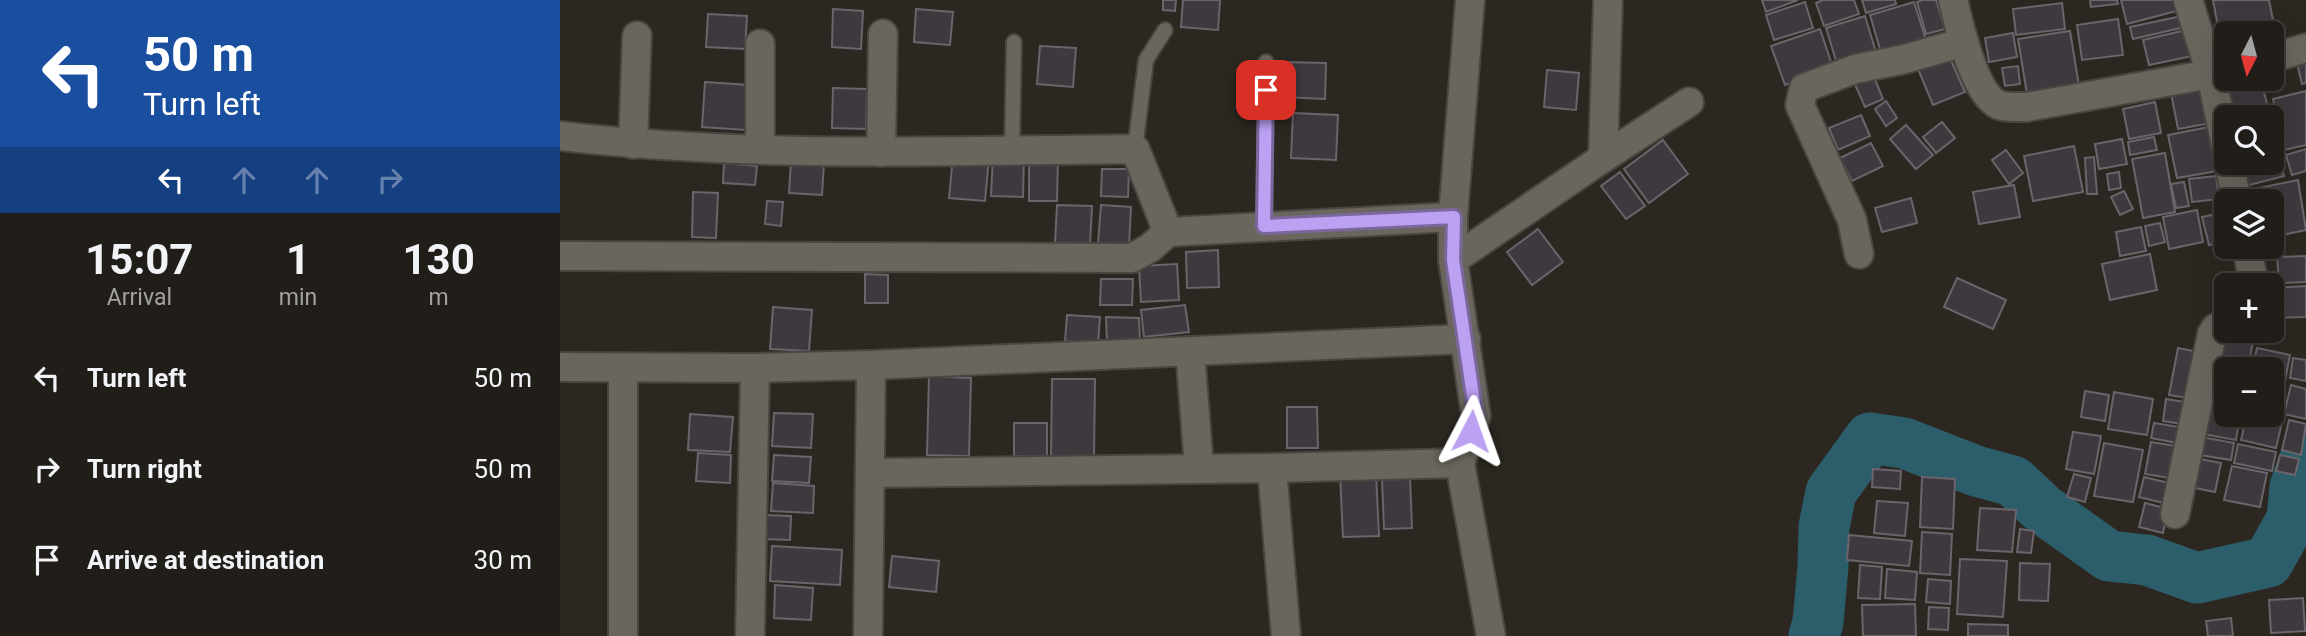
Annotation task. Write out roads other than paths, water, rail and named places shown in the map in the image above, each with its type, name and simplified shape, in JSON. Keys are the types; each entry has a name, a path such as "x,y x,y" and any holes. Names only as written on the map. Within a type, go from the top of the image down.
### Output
{"street":[{"path":"1470,0 1453,260 1476,416 1460,463 1491,636"},
{"path":"1603,158 1608,0"},
{"path":"1953,0 1964,42 1983,88 1989,97 1999,104 2027,107 2214,73"},
{"path":"2188,0 2214,62"},
{"path":"881,152 883,34"},
{"path":"633,144 637,36"},
{"path":"1859,254 1852,219 1800,106 1804,88 1855,69 1905,59 1964,42"},
{"path":"760,44 760,149"},
{"path":"2284,54 2306,48"},
{"path":"1453,260 1689,102"},
{"path":"560,136 633,144 881,152 1135,149 1168,232"},
{"path":"560,256 1132,258 1150,248 1168,232 1454,217"},
{"path":"2175,514 2214,332"},
{"path":"560,367 755,368 871,365 1465,339"},
{"path":"1190,351 1199,467"},
{"path":"868,636 871,365"},
{"path":"623,368 623,636"},
{"path":"750,636 755,368"},
{"path":"870,473 1460,463"},
{"path":"1272,468 1286,636"}],"lane":[{"path":"1135,149 1146,60 1165,30"},
{"path":"1012,150 1014,42"},
{"path":"1264,226 1266,62"}],"waterway":[{"path":"1814,636 1818,622 1824,527 1831,492 1870,438 1904,443 1976,471 2013,481 2043,509 2109,556 2147,560 2197,578 2268,562 2292,519 2295,487 2306,456"}]}
